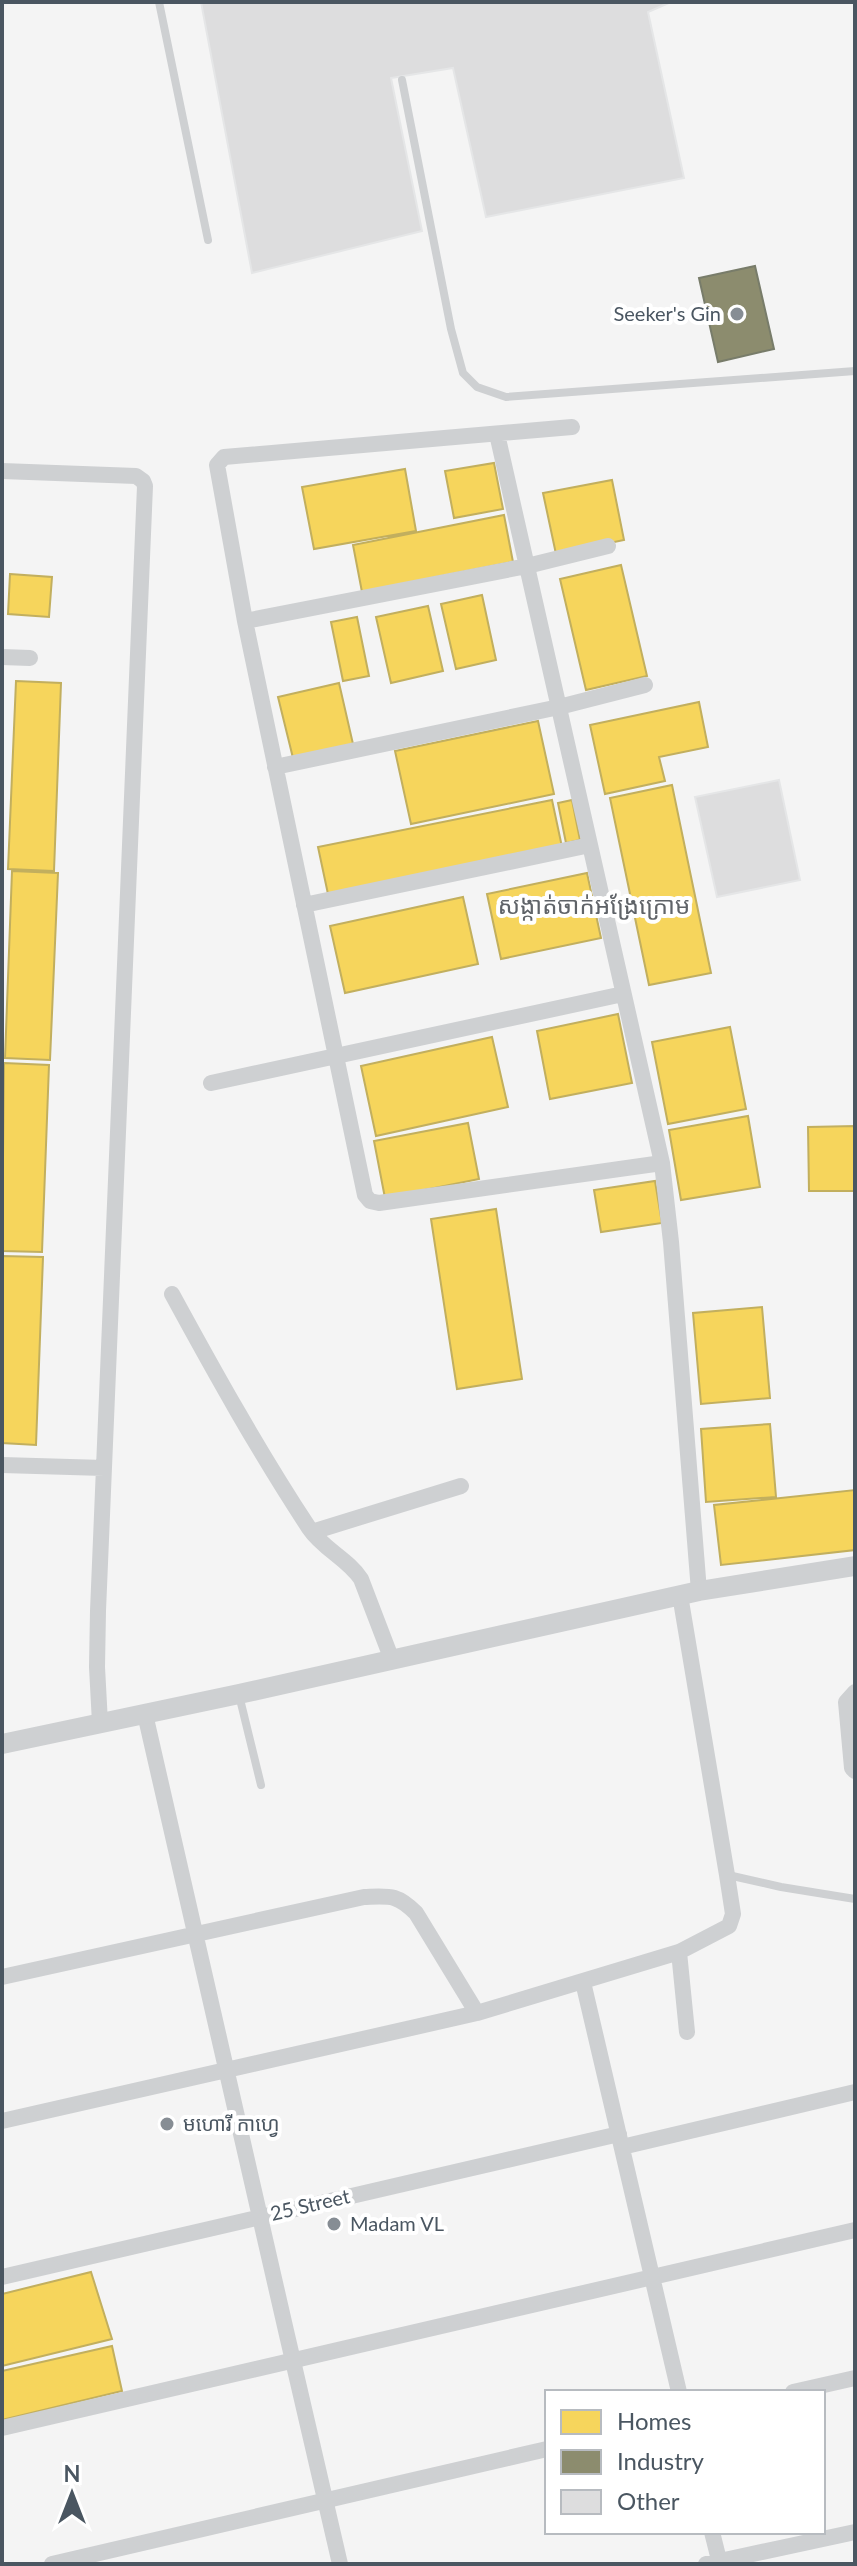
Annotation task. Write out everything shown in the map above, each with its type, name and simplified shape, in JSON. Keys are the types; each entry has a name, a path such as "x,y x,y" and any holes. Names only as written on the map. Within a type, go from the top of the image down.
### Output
{"street":[{"path":"572,427 224,457 217,465 245,621 365,1195 370,1201 379,1203 662,1163"},
{"path":"2,2121 477,2013 679,1952 729,1926 733,1914 689,1593 671,1242 662,1163 497,434"},
{"path":"2,471 136,476 145,486 97,1654 100,1723"},
{"path":"245,621 527,566 608,546"},
{"path":"2,657 30,658"},
{"path":"275,767 559,707 645,685"},
{"path":"304,905 590,845"},
{"path":"211,1083 623,994"},
{"path":"172,1294 236,1410 312,1532 332,1553 354,1568 361,1579 392,1660"},
{"path":"2,1465 104,1468"},
{"path":"312,1532 461,1486"},
{"path":"2,1744 689,1593 855,1566"},
{"path":"855,1692 846,1702 852,1768 855,1771"},
{"path":"145,1714 340,2564"},
{"path":"2,1977 364,1897 393,1896 416,1913 477,2013"},
{"path":"679,1952 687,2032"},
{"path":"583,1982 679,2390"},
{"name":"25 Street","path":"2,2277 258,2217 855,2092"},
{"path":"2,2428 855,2230"},
{"path":"802,2390 855,2378"},
{"path":"52,2564 545,2449"},
{"path":"712,2534 715,2563 855,2532"}],"lane":[{"path":"159,2 208,240"},
{"path":"402,80 451,329 463,373 477,387 506,397 855,371"},
{"path":"239,1694 261,1785"},
{"path":"727,1875 855,1899"}],"building: Homes":[{"path":"494,463 503,509 454,518 445,471"},
{"path":"405,469 416,531 314,549 302,487"},
{"path":"612,480 624,540 556,554 543,493"},
{"path":"504,515 513,562 362,592 353,545"},
{"path":"621,565 647,676 586,690 560,579"},
{"path":"10,574 52,577 49,617 8,614"},
{"path":"482,595 496,660 456,669 441,604"},
{"path":"428,606 443,671 391,683 376,617"},
{"path":"357,617 369,676 343,681 331,622"},
{"path":"16,681 61,683 54,871 8,869"},
{"path":"339,683 353,744 293,758 278,697"},
{"path":"699,702 708,747 659,757 665,781 605,794 590,725"},
{"path":"538,721 554,794 411,824 395,751"},
{"path":"672,785 711,973 649,985 610,798"},
{"path":"552,800 562,847 328,894 318,847"},
{"path":"572,800 580,840 566,843 558,803"},
{"path":"12,871 58,873 50,1060 5,1058"},
{"path":"587,873 601,938 501,959 487,894"},
{"path":"463,897 478,964 345,993 330,926"},
{"path":"618,1014 632,1083 550,1099 537,1031"},
{"path":"730,1027 746,1109 668,1124 652,1042"},
{"path":"492,1037 508,1107 376,1136 361,1066"},
{"path":"4,1063 49,1065 42,1252 2,1251"},
{"path":"748,1116 760,1187 681,1200 669,1130"},
{"path":"468,1123 479,1179 385,1198 374,1141"},
{"path":"855,1126 855,1191 809,1191 808,1127"},
{"path":"655,1181 662,1223 601,1232 594,1190"},
{"path":"496,1209 522,1379 457,1389 431,1219"},
{"path":"2,1256 43,1257 36,1445 2,1443"},
{"path":"762,1307 770,1398 701,1404 693,1313"},
{"path":"770,1424 776,1497 706,1502 701,1429"},
{"path":"855,1490 855,1550 721,1565 714,1505"},
{"path":"91,2272 112,2339 2,2366 2,2294"},
{"path":"112,2346 122,2391 2,2420 2,2371"}],"building: Industry":[{"name":"Seeker's Gin","path":"755,266 774,349 718,362 699,278"}],"building: Other":[{"path":"201,2 671,2 648,12 684,178 486,217 453,68 391,78 422,231 252,273"},
{"path":"779,780 800,880 717,897 695,797"}],"place":[{"name":"Seeker's Gin","path":"737,314"},
{"name":"មហោរី កាហ្វេ","path":"167,2124"},
{"name":"Madam VL","path":"334,2224"}],"district":[{"name":"សង្កាត់ចាក់អង្រែក្រោម","path":"594,906"}]}
